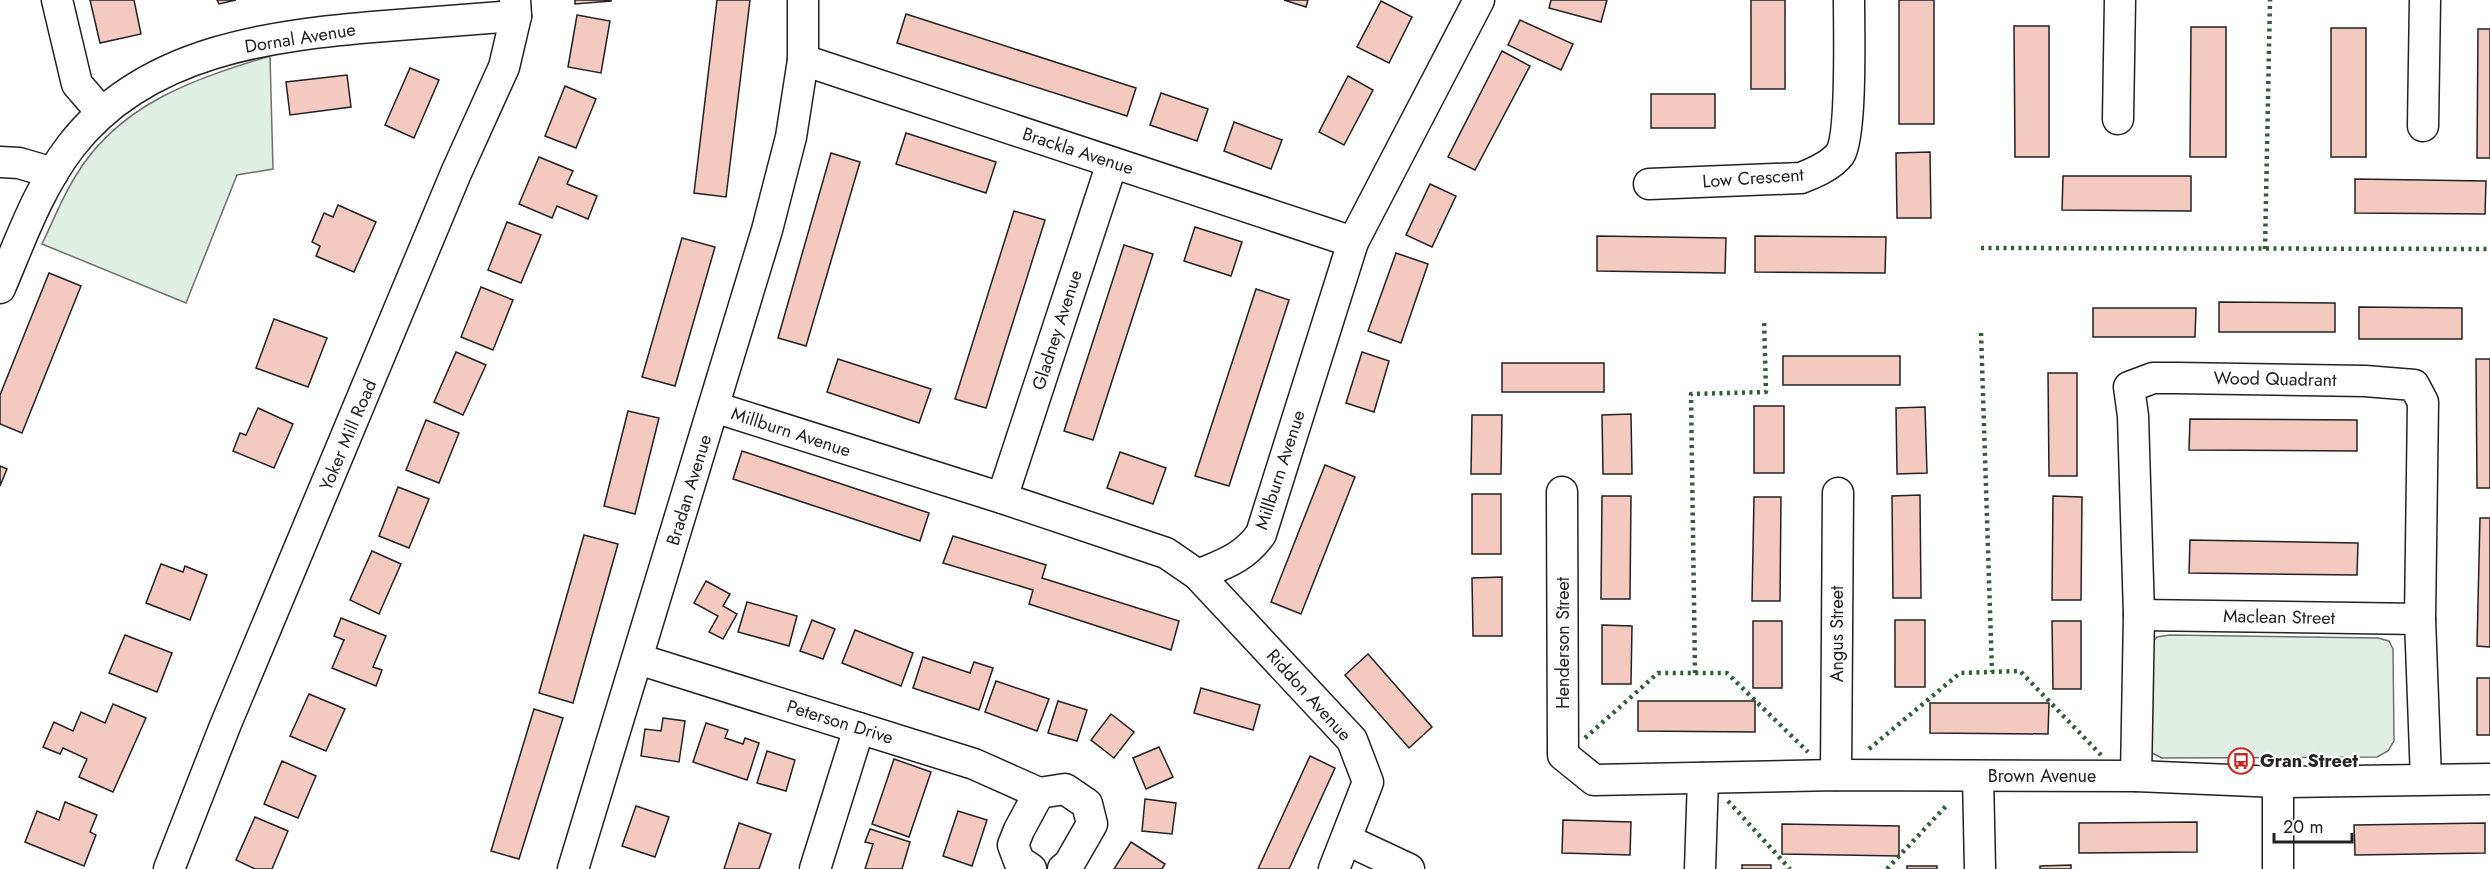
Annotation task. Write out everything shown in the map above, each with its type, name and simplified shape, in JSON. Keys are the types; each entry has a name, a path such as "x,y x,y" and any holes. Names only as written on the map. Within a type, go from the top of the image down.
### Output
{"street":[{"path":"57,0 77,84 101,114"},
{"name":"Bradan Avenue","path":"573,869 767,230 790,137 802,60 803,0"},
{"name":"Millburn Avenue","path":"714,407 1002,498 1166,553 1198,575 1251,549 1261,534 1353,242 1479,0"},
{"name":"Low Crescent","path":"1649,184 1801,178 1821,170 1841,153 1847,123 1850,0"},
{"path":"2118,119 2120,0"},
{"path":"2423,126 2425,0"},
{"name":"Dornal Avenue","path":"0,288 47,182 70,147 101,114 146,81 201,57 252,43 321,31 516,8"},
{"name":"Yoker Mill Road","path":"169,869 225,726 456,172 504,67 516,8"},
{"name":"Brackla Avenue","path":"802,60 1353,242"},
{"path":"2,162 19,163 47,182"},
{"name":"Gladney Avenue","path":"1002,498 1112,163"},
{"name":"Wood Quadrant","path":"2136,776 2139,615 2133,416 2129,387 2153,378 2365,381 2415,385 2423,402 2420,619 2426,779"},
{"name":"Henderson Street","path":"1562,492 1563,755 1594,780"},
{"name":"Angus Street","path":"1836,775 1838,493"},
{"name":"Riddon Avenue","path":"1198,575 1352,740 1368,782 1334,869"},
{"name":"Maclean Street","path":"2139,615 2420,619"},
{"name":"Peterson Drive","path":"638,659 974,764 1039,793 1065,789 1087,804 1092,824 1069,864 1063,869"},
{"path":"815,869 859,729"},
{"name":"Brown Avenue","path":"1594,780 1836,775 2136,776 2278,782 2490,780"},
{"path":"1978,776 1980,869"},
{"path":"1700,869 1702,778"},
{"path":"2278,782 2278,869"},
{"path":"1031,869 1018,861 1013,845 1018,830 1039,793"},
{"path":"1347,840 1409,869"}],"green space":[{"path":"270,56 273,169 237,175 186,303 42,244 75,177 93,152 113,131 136,113 186,85"},
{"path":"2170,635 2378,638 2389,641 2393,649 2394,741 2388,751 2377,757 2162,758 2150,752 2146,648 2157,637"}],"building":[{"path":"90,0 134,0 141,34 100,43"},
{"path":"217,0 236,0 219,4"},
{"path":"575,0 611,0 611,1 575,4"},
{"path":"717,0 750,0 726,197 694,193"},
{"path":"1284,0 1308,0 1306,7"},
{"path":"1551,0 1607,0 1601,22 1549,8"},
{"path":"1751,0 1785,0 1785,89 1751,89"},
{"path":"1899,0 1934,0 1934,124 1899,124"},
{"path":"1381,1 1412,17 1389,63 1357,47"},
{"path":"906,14 1136,88 1127,116 897,43"},
{"path":"577,15 610,21 601,73 568,67"},
{"path":"1520,20 1573,44 1561,70 1508,45"},
{"path":"2014,26 2049,26 2049,157 2015,157"},
{"path":"2191,27 2226,27 2226,157 2190,157"},
{"path":"2331,28 2366,28 2366,157 2331,157"},
{"path":"2478,29 2490,29 2490,158 2477,158"},
{"path":"1502,51 1530,66 1475,170 1448,157"},
{"path":"410,68 439,80 414,138 385,125"},
{"path":"347,75 351,107 290,115 286,82"},
{"path":"1348,76 1373,90 1344,145 1319,132"},
{"path":"565,86 596,99 576,148 545,136"},
{"path":"1161,93 1208,109 1197,141 1150,125"},
{"path":"1651,94 1715,94 1715,128 1651,128"},
{"path":"1234,122 1282,140 1271,169 1224,151"},
{"path":"906,133 996,162 986,193 896,164"},
{"path":"1930,152 1931,218 1897,218 1896,153"},
{"path":"831,153 860,162 806,346 778,338"},
{"path":"539,157 573,171 567,184 597,196 588,219 557,206 552,218 519,204"},
{"path":"2063,176 2191,176 2191,211 2062,210"},
{"path":"2355,179 2486,181 2485,214 2355,213"},
{"path":"1430,184 1456,196 1432,247 1406,235"},
{"path":"338,205 376,222 354,272 316,256 320,246 312,242 324,213 333,217"},
{"path":"1014,211 1045,220 986,408 955,399"},
{"path":"507,222 541,235 521,283 488,270"},
{"path":"1195,227 1242,242 1231,276 1184,261"},
{"path":"1597,236 1726,238 1725,273 1597,271"},
{"path":"1755,236 1886,237 1885,273 1755,272"},
{"path":"682,238 715,247 675,386 642,377"},
{"path":"1124,245 1153,254 1093,440 1064,431"},
{"path":"1396,253 1428,264 1401,343 1368,331"},
{"path":"49,273 81,286 22,433 0,424 0,395"},
{"path":"481,287 513,300 493,350 461,337"},
{"path":"1256,289 1289,300 1229,486 1195,476"},
{"path":"2219,302 2335,303 2335,332 2219,332"},
{"path":"2359,307 2462,308 2462,339 2359,339"},
{"path":"2093,308 2196,308 2195,337 2093,337"},
{"path":"274,319 327,338 308,387 256,368"},
{"path":"456,352 486,365 463,415 434,402"},
{"path":"1362,352 1389,361 1374,412 1346,403"},
{"path":"1783,356 1900,356 1900,385 1783,385"},
{"path":"838,359 931,389 919,423 827,392"},
{"path":"2476,359 2490,359 2490,488 2477,488"},
{"path":"1502,363 1604,363 1604,392 1502,392"},
{"path":"2048,373 2077,373 2077,476 2049,476"},
{"path":"1754,406 1784,406 1784,473 1754,473"},
{"path":"1925,407 1927,473 1897,474 1896,408"},
{"path":"258,408 293,424 274,468 233,451 240,433 246,435"},
{"path":"628,411 659,418 635,514 604,506"},
{"path":"1631,414 1632,474 1603,474 1602,415"},
{"path":"1472,415 1502,415 1501,474 1471,474"},
{"path":"2190,419 2357,420 2357,451 2189,450"},
{"path":"426,420 459,433 439,483 406,470"},
{"path":"742,451 929,513 920,541 733,479"},
{"path":"1120,452 1166,468 1153,504 1107,488"},
{"path":"1325,465 1355,477 1301,614 1271,602"},
{"path":"0,466 7,469 0,486"},
{"path":"398,487 429,499 409,548 379,536"},
{"path":"1472,494 1501,494 1501,554 1472,554"},
{"path":"1920,495 1921,598 1893,598 1892,496"},
{"path":"1602,496 1631,496 1630,599 1601,599"},
{"path":"2053,496 2082,497 2081,600 2052,600"},
{"path":"1754,497 1781,497 1780,601 1752,601"},
{"path":"2480,518 2490,518 2490,647 2477,646"},
{"path":"584,535 618,544 573,703 539,693"},
{"path":"953,536 1046,565 1042,578 1179,621 1171,650 1029,604 1033,590 943,563"},
{"path":"2190,540 2358,543 2357,575 2189,573"},
{"path":"372,551 401,564 379,614 350,600"},
{"path":"161,564 183,572 185,566 207,575 190,620 146,603"},
{"path":"1502,577 1502,636 1473,636 1472,578"},
{"path":"706,581 730,594 723,606 737,614 723,639 709,632 718,616 694,603"},
{"path":"747,602 797,616 789,646 738,632"},
{"path":"341,618 386,636 373,667 382,670 376,686 332,668 344,640 334,636"},
{"path":"812,620 835,629 823,659 800,651"},
{"path":"1895,620 1925,620 1925,687 1895,687"},
{"path":"1753,621 1782,621 1782,688 1753,688"},
{"path":"2052,621 2081,621 2081,689 2053,689"},
{"path":"1602,625 1632,626 1631,684 1602,684"},
{"path":"855,630 913,653 901,686 842,663"},
{"path":"125,635 172,653 157,692 109,673"},
{"path":"1368,654 1432,727 1409,748 1345,675"},
{"path":"923,657 970,673 974,662 993,668 979,710 913,688"},
{"path":"2477,678 2490,678 2490,735 2477,735"},
{"path":"996,681 1049,699 1037,731 985,712"},
{"path":"1201,688 1260,705 1253,730 1194,713"},
{"path":"309,694 345,709 326,751 290,736"},
{"path":"1058,701 1087,710 1077,741 1048,733"},
{"path":"1638,701 1755,701 1755,732 1638,731"},
{"path":"1930,703 2049,703 2048,734 1930,733"},
{"path":"113,704 146,718 113,792 79,777 87,759 63,748 60,754 43,747 54,722 73,731 81,712 105,723"},
{"path":"534,709 563,718 519,859 491,851"},
{"path":"1111,714 1134,732 1114,758 1091,740"},
{"path":"663,718 685,721 679,762 641,756 645,729 661,731"},
{"path":"706,723 728,730 725,738 743,744 745,738 759,743 747,780 693,762"},
{"path":"1159,747 1173,777 1146,789 1133,758"},
{"path":"767,751 795,760 786,791 757,783"},
{"path":"1310,756 1335,768 1289,869 1258,869"},
{"path":"894,759 931,772 909,837 872,824"},
{"path":"282,761 316,776 298,818 264,804"},
{"path":"1145,799 1176,803 1172,834 1142,831"},
{"path":"65,802 97,815 90,832 96,835 84,866 25,842 37,811 59,820"},
{"path":"636,806 669,817 655,857 622,846"},
{"path":"958,811 987,820 972,866 943,856"},
{"path":"255,817 288,831 272,869 255,869 236,860"},
{"path":"1563,820 1631,822 1630,855 1562,853"},
{"path":"2197,822 2197,852 2079,853 2079,823"},
{"path":"739,823 771,834 759,869 724,869"},
{"path":"2485,823 2485,853 2355,855 2354,825"},
{"path":"1782,824 1899,826 1899,856 1782,854"},
{"path":"870,829 910,842 902,869 865,869 873,844 865,842"},
{"path":"1131,842 1165,864 1162,869 1114,869"},
{"path":"1742,865 1771,865 1771,869 1742,869"},
{"path":"2071,865 2071,869 2040,869 2040,866"},
{"path":"1907,866 1937,866 1937,869 1907,869"}],"hedge":[{"path":"2265,249 2270,0"},
{"path":"1981,248 2490,249"},
{"path":"1695,673 1691,394 1766,392 1764,319"},
{"path":"1981,333 1992,672"},
{"path":"1869,749 1960,673 2020,671 2101,755"},
{"path":"1585,738 1658,673 1727,673 1808,752"},
{"path":"1728,801 1790,869"},
{"path":"1887,869 1947,805"}],"place":[{"name":"Gran Street","path":"2241,761"}]}
